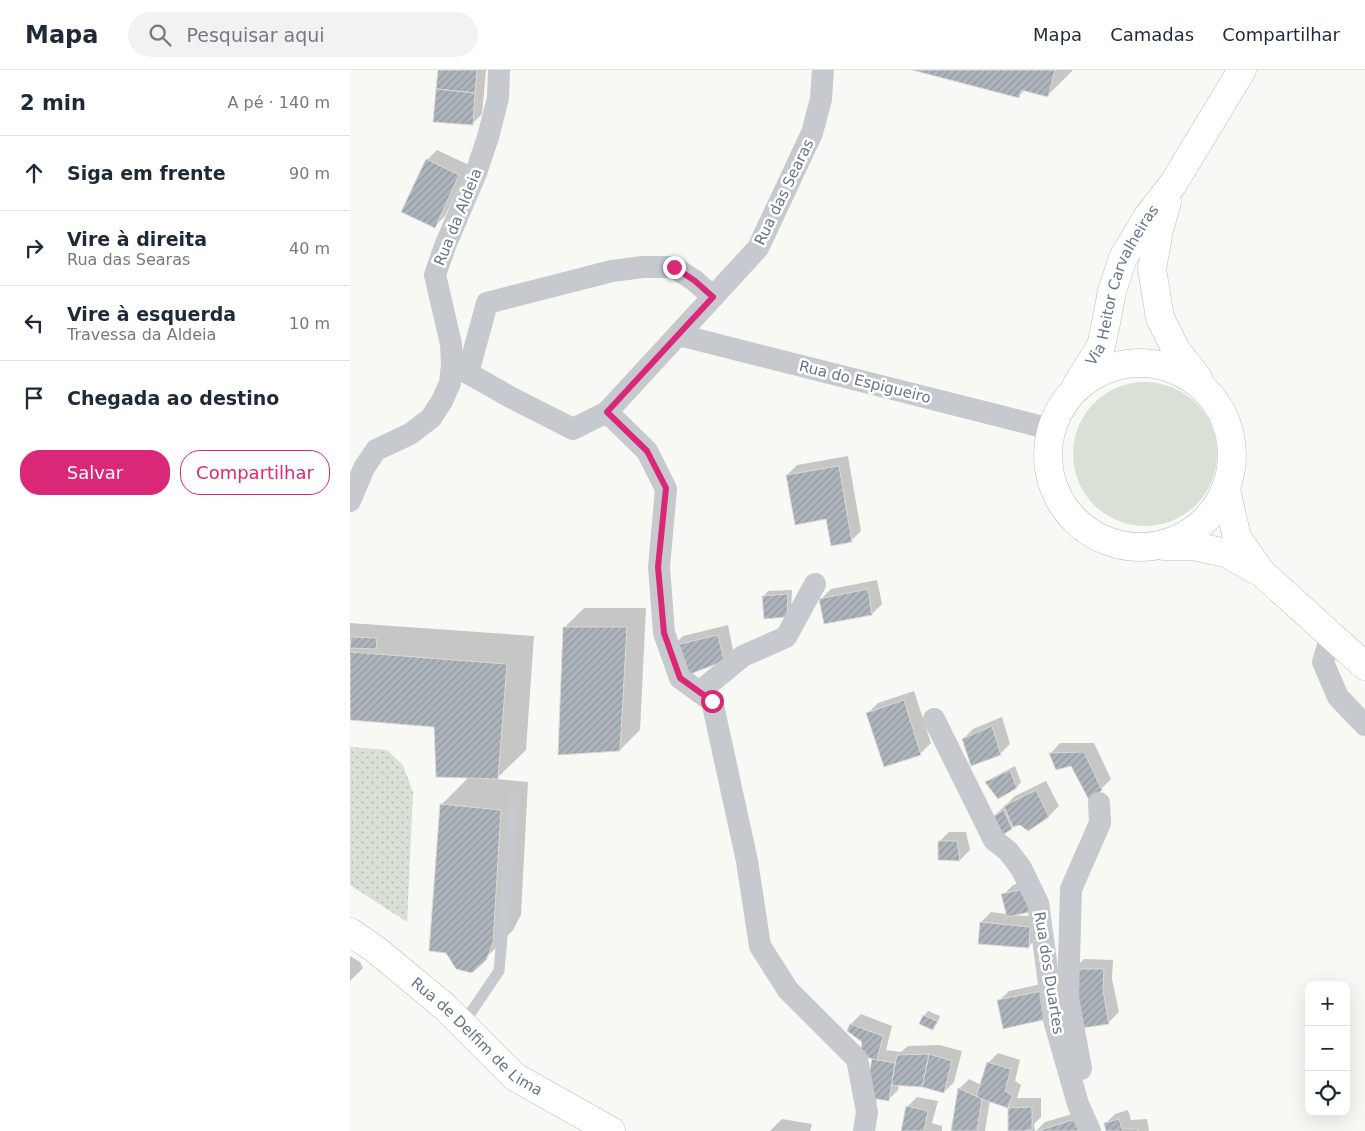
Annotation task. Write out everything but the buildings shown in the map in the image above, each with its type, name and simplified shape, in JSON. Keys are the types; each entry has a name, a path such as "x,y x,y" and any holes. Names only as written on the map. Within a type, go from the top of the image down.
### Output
{"main road":[{"name":"Via Heitor Carvalheiras","path":"1242,70 1173,184 1148,216 1123,258 1112,291 1100,346 1075,388 1060,407 1051,429 1047,460 1054,491 1071,517 1095,536 1125,546 1193,546 1226,553 1262,573"},
{"name":"Via Heitor Carvalheiras","path":"1156,546 1186,536 1210,516 1226,489 1232,464 1231,437 1223,412 1176,350 1160,318 1152,269 1159,230 1173,184"},
{"name":"Via Heitor Carvalheiras","path":"1075,388 1099,371 1127,362 1157,363 1184,373 1208,391"},
{"name":"Via Heitor Carvalheiras","path":"1226,489 1237,538 1262,573 1365,666"},
{"name":"Rua de Delfim de Lima","path":"350,932 375,949 445,1007 515,1077 611,1131"}],"street":[{"name":"Rua da Aldeia","path":"350,501 364,468 376,450 410,434 431,418 460,369 451,344 435,275 445,246 476,173 488,136 498,98 499,70"},
{"name":"Rua das Searas","path":"460,369 573,429 607,412 758,248 812,133 821,99 823,70"},
{"path":"460,369 487,303 612,271 674,267 695,281 713,297"},
{"name":"Rua do Espigueiro","path":"679,334 1051,429"},
{"path":"607,412 647,451 666,488 658,567 664,633 680,678 712,701 747,861 760,946 788,990 857,1059 866,1112 864,1131"},
{"path":"699,692 743,656 786,637 815,584"},
{"path":"1331,635 1323,662 1338,696 1365,725"},
{"name":"Rua dos Duartes","path":"934,719 994,840 1008,851 1021,868 1038,903 1054,1020 1078,1104 1090,1131"},
{"path":"1096,1131 1082,1073 1068,997 1071,890 1100,823 1099,803"}],"lane":[{"path":"462,1025 500,971 514,798"}],"shaded area":[{"path":"1145,382 1173,387 1196,403 1212,426 1217,454 1212,482 1196,505 1173,521 1145,526 1117,521 1094,505 1078,482 1073,454 1078,426 1094,403 1117,387"},
{"path":"350,747 387,750 403,765 413,792 407,922 350,885"}],"route":[{"path":"674,267 695,281 713,297 607,412 647,451 666,488 658,567 664,633 680,678 712,701"}]}
